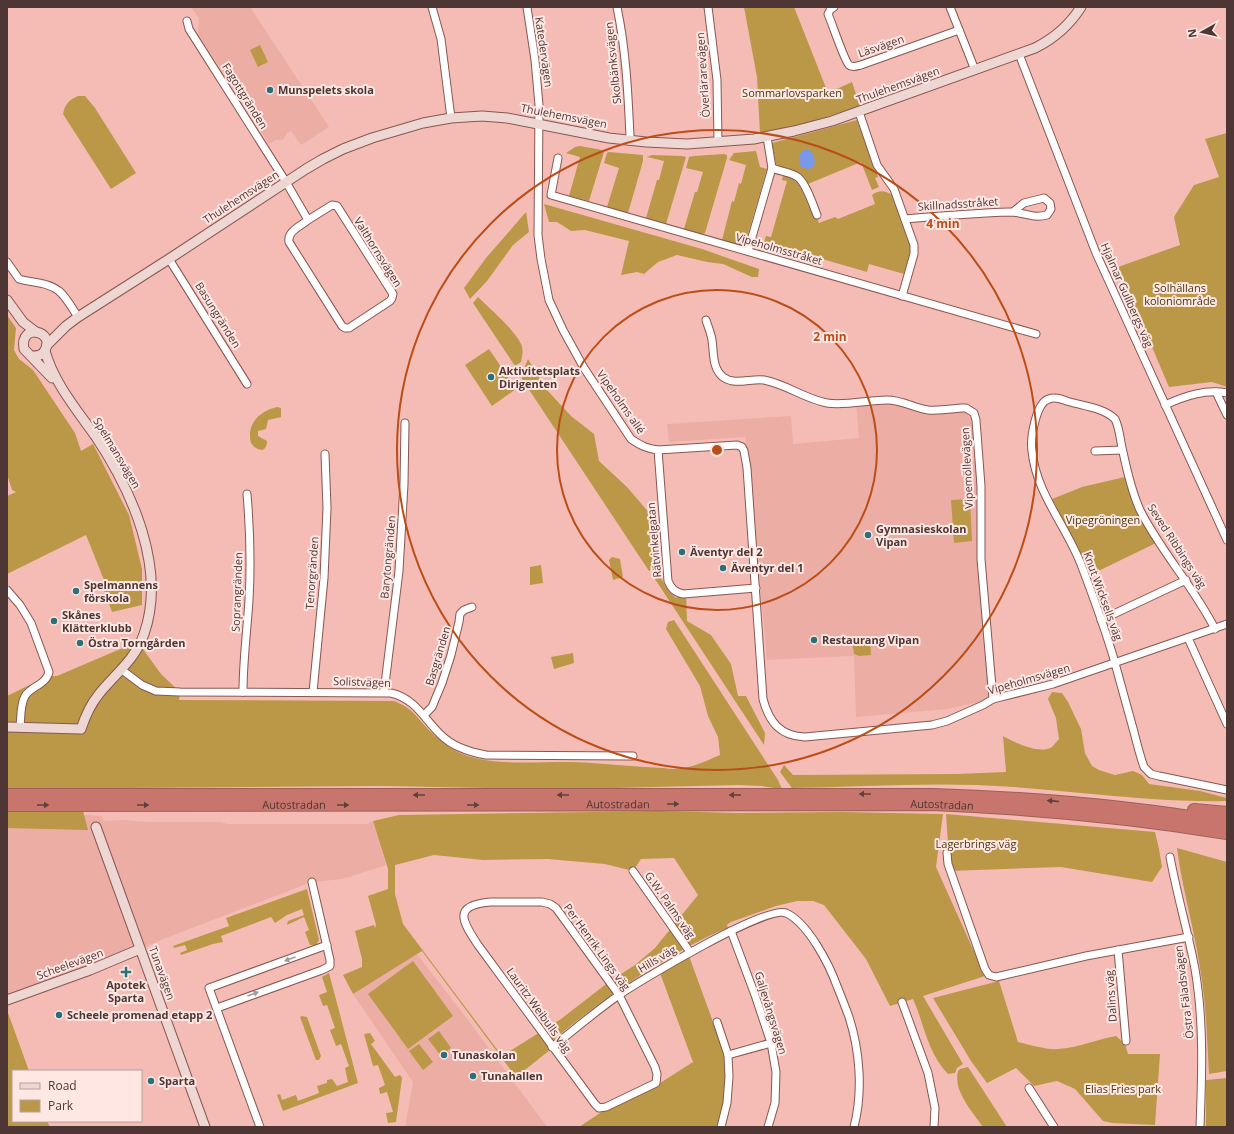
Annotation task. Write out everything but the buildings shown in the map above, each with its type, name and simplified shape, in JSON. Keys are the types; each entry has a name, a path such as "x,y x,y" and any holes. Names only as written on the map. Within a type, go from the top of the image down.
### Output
{"highway":[{"name":"Autostradan","path":"103,800 904,794 993,797 1092,804 1227,823"},
{"name":"Autostradan","path":"7,795 77,800 932,804 1034,809 1177,825 1227,833"},
{"name":"Autostradan","path":"7,805 77,800"},
{"path":"1092,804 1227,813"},
{"path":"1177,825 1227,842"}],"street":[{"path":"432,7 441,39 451,118"},
{"name":"Katedervägen","path":"526,7 538,90 539,124"},
{"name":"Skolbänksvägen","path":"617,7 625,61 630,136 629,141"},
{"name":"Överlärarevägen","path":"708,7 717,80 718,142"},
{"name":"Läsvägen","path":"834,7 828,14 845,58 849,65 852,66 861,65 959,30"},
{"path":"950,7 975,70"},
{"name":"Thulehemsvägen","path":"46,348 66,326 78,317 306,169 343,149 372,138 423,123 451,118 482,116 507,118 629,141 662,144 718,142 767,137 809,128 859,112 1035,48 1056,36 1068,25 1081,7"},
{"name":"Fagottgränden","path":"187,21 189,29 286,182"},
{"name":"Hjalmar Gullbergs väg","path":"1019,54 1096,253 1227,540"},
{"path":"859,112 878,167 894,189 912,237 914,250 902,296"},
{"name":"Vipeholms allé","path":"539,124 538,235 540,259 549,300 563,330 584,368 631,439 642,446 658,450 737,445 742,447 744,451 747,468 763,694"},
{"path":"748,251 772,168 767,137"},
{"name":"Vipeholmsstråket","path":"558,158 551,196 1036,334"},
{"path":"772,168 792,174 799,178 803,183 817,215"},
{"path":"286,182 308,220"},
{"name":"Skillnadsstråket","path":"905,219 1013,212 1033,216 1043,216 1047,215 1051,209 1050,203 1044,198 1024,203 1013,212"},
{"name":"Valthornsvägen","path":"332,204 337,206 393,294 390,300 349,328 342,326 289,242 288,237 290,233 308,220 332,204"},
{"name":"Basungränden","path":"169,259 248,384"},
{"path":"7,262 19,279 46,285 58,290 78,317"},
{"name":"Spelmansvägen","path":"7,300 23,322 44,335 47,340 46,348 48,365 121,480 137,516 146,548 151,584 149,614 144,634 136,652 122,670 95,699 81,729 20,727"},
{"name":"Vipemöllevägen","path":"706,320 712,340 717,370 728,380 762,380 773,382 812,399 829,403 888,400 901,401 930,410 966,408 974,413 976,420 981,486 981,559 993,699"},
{"name":"Spelmansvägen","path":"23,322 26,336 22,343 24,349 61,387"},
{"name":"Thulehemsvägen","path":"38,332 52,331 66,326"},
{"path":"26,336 29,333 38,332"},
{"path":"31,356 41,354 46,348"},
{"path":"1216,392 1227,415"},
{"path":"1165,405 1193,394 1216,392 1227,393"},
{"name":"Seved Ribbings väg","path":"1041,405 1047,399 1058,398 1109,414 1116,422 1132,489 1141,512 1208,614 1215,629"},
{"name":"Knut Wicksells väg","path":"1041,405 1032,440 1034,464 1051,507 1082,565 1115,663 1144,767 1151,774 1227,790"},
{"name":"Barytongränden","path":"384,692 399,571 404,484 405,423"},
{"name":"Rätvinkelgatan","path":"658,450 668,581 671,587 677,592 683,594 756,588"},
{"path":"1095,451 1122,450"},
{"name":"Tenorgränden","path":"313,692 324,578 327,508 325,454"},
{"name":"Soprangränden","path":"243,692 250,575 249,514 247,494"},
{"path":"1101,620 1186,580"},
{"path":"7,590 31,623 49,672 48,676 43,682 24,698 21,710 20,727 7,728"},
{"name":"Basgränden","path":"424,715 432,707 442,683 458,628 460,614 464,610 472,607"},
{"name":"Vipeholmsvägen","path":"763,694 769,715 778,727 791,735 805,736 932,725 947,721 993,699 1053,684 1227,624"},
{"path":"1188,638 1227,724"},
{"name":"Solistvägen","path":"122,670 142,685 156,691 384,692 396,694 416,706 446,740 466,750 486,755 633,756"},
{"name":"Tunavägen","path":"96,826 205,1127"},
{"path":"947,853 949,868 985,969 989,974 996,977 1086,956 1188,937"},
{"name":"Östra Fäladsvägen","path":"1170,857 1175,888 1195,971 1201,1026 1200,1127"},
{"name":"G.W. Palms väg","path":"633,871 690,952"},
{"path":"216,1008 330,966 331,963 312,882"},
{"name":"Per Henrik Lings väg","path":"463,917 467,909 476,903 542,902 550,904 556,908 619,995 655,1067 657,1074 656,1083 606,1107"},
{"name":"Hills väg","path":"552,1046 619,995 690,952 766,915 784,912 794,918 821,952 833,975 849,1017 854,1037 858,1072 858,1102 854,1127"},
{"name":"Lauritz Weibulls väg","path":"463,917 478,945 595,1104 599,1108 606,1107"},
{"name":"Galjevångsvägen","path":"731,931 771,1043 776,1072 775,1103 768,1127"},
{"path":"260,1127 209,988 327,945"},
{"name":"Scheelevägen","path":"7,1000 90,970 140,949"},
{"name":"Dalins väg","path":"1118,950 1126,1041"},
{"path":"902,1002 928,1073 935,1108 934,1127"},
{"path":"717,1022 728,1055 729,1077 728,1103 720,1127"},
{"path":"728,1055 771,1043"},
{"path":"1029,1088 1054,1127"}],"shaded area":[{"name":"Munspelets skola","path":"191,7 250,7 329,127 301,145 291,131 287,133 283,140 276,140 269,144 198,34 199,18"},
{"name":"Gymnasieskolan Vipan","path":"888,400 921,408 969,411 969,417 974,420 977,443 971,445 968,453 972,459 978,461 981,559 993,699 948,709 856,717 854,656 767,660 750,474 745,437 669,442 667,424 791,416 793,444 859,438 856,402"},
{"path":"7,816 102,816 104,821 221,822 227,824 366,824 373,821 386,865 343,879 312,882 7,1000"},
{"name":"Tunaskolan","path":"417,954 547,1127 405,1127 413,1082 353,994"}],"green space":[{"name":"Sommarlovsparken","path":"744,7 794,7 828,93 852,82 860,106 792,128 760,134 757,77"},
{"path":"260,45 268,62 258,67 250,50"},
{"path":"78,96 85,96 95,108 136,173 111,189 63,114 68,103"},
{"path":"857,120 878,177 875,178 879,187 872,190 861,162 808,184 798,173 776,164 772,143"},
{"name":"Solhällans koloniområde","path":"1227,133 1227,387 1212,382 1169,387 1118,267 1180,245 1174,217 1194,185 1219,177 1205,139"},
{"path":"580,146 602,150 604,152 589,201 569,196 580,157 566,153 575,147"},
{"path":"756,151 760,167 767,169 745,244 741,246 722,240 732,201 734,202 746,165 729,160 734,153"},
{"path":"607,153 643,155 643,161 628,213 607,207 619,168 604,163"},
{"path":"652,155 686,157 666,224 646,218 664,161 647,157"},
{"path":"727,155 727,158 705,233 702,234 684,229 695,192 697,192 703,172 686,168 689,157"},
{"path":"783,175 793,178 803,186 819,223 835,217 838,219 875,204 872,195 877,192 884,191 892,195 903,220 911,249 904,274 869,264 867,272 764,242 766,236 771,237 787,181 782,180"},
{"path":"544,204 702,249 759,269 758,277 752,277 723,264 677,255 658,262 644,274 637,272 621,275 629,241 585,230 571,231 557,222 549,222"},
{"path":"526,212 529,232 513,245 487,281 470,299 464,288 486,258"},
{"path":"478,297 507,326 521,344 523,351 521,362 515,366 473,303"},
{"path":"7,315 16,328 14,350 19,359 33,370 75,433 81,451 93,444 129,515 142,569 142,605 112,612 101,582 104,580 86,535 7,574 7,496 16,492 12,490 7,474"},
{"name":"Aktivitetsplats Dirigenten","path":"489,349 516,389 492,406 465,365"},
{"path":"528,359 546,389 571,416 594,434 599,461 627,487 651,515 654,534 655,567 649,571 522,379 523,371"},
{"path":"277,407 281,408 281,417 268,420 266,429 258,431 258,436 267,441 267,445 261,450 258,449 251,443 250,433 253,423 267,410"},
{"name":"Vipegröningen","path":"1125,477 1137,512 1156,543 1090,575 1077,546 1052,499 1082,487"},
{"path":"970,499 972,541 954,543 951,500"},
{"path":"612,557 620,559 623,577 613,580 609,560"},
{"path":"541,565 543,583 530,585 530,567"},
{"path":"658,573 669,592 676,598 686,592 687,621 711,635 731,664 738,696 746,696 765,733 764,745 653,576"},
{"path":"674,620 778,780 782,789 739,785 614,788 381,786 7,789 7,696 48,676 57,676 125,647 140,645 161,674 180,692 179,700 394,701 410,710 444,744 460,753 472,757 500,762 572,762 671,769 685,768 720,755 718,737 708,716 700,686 666,629 668,622"},
{"path":"870,637 871,655 859,656 854,654 852,640"},
{"path":"573,653 574,663 554,669 551,657"},
{"path":"1052,692 1062,693 1068,702 1081,729 1085,753 1092,766 1115,775 1133,771 1142,775 1149,784 1200,791 1227,798 1227,801 1164,800 976,785 792,788 780,772 784,765 793,775 957,774 1006,772 1003,736 1027,747 1040,750 1052,747 1059,739 1056,718 1048,699"},
{"path":"7,811 83,811 88,830 7,828"},
{"path":"658,811 943,814 936,867 985,976 923,996 963,1064 957,1068 955,1073 948,1074 935,1057 913,999 890,1006 866,959 824,905 813,901 797,901 776,906 731,922 727,925 728,928 698,941 638,977 592,1009 548,1044 550,1050 516,1077 422,951 353,994 343,975 362,967 362,959 355,931 374,925 375,928 376,925 368,896 388,889 388,869 373,821 399,815","holes":["434,855 483,860 548,859 605,864 633,871 641,859 674,858 698,895 655,948 635,965 610,981 561,1019 502,1056 403,924 395,894 395,865"]},
{"name":"Lagerbrings väg","path":"946,814 1155,832 1162,867 1152,882 1061,867 950,871"},
{"path":"1177,848 1227,862 1227,1071 1209,1074 1204,994 1195,938"},
{"path":"307,889 319,940 316,945 310,945 305,932 309,930 304,917 287,925 288,921 304,915 302,909 287,915 275,923 271,917 221,936 223,942 181,955 180,953 187,950 185,945 174,948 173,946 229,926 226,918"},
{"path":"689,956 724,1052 726,1075 724,1105 717,1127 579,1127 603,1111 657,1085 693,1062 660,973"},
{"path":"413,961 453,1016 408,1049 368,994"},
{"path":"329,973 358,1083 283,1111 277,1095 280,1094 282,1100 296,1095 298,1101 319,1093 317,1086 327,1083 327,1080 332,1079 337,1086 348,1082 345,1068 349,1066 341,1044 336,1046 330,1030 335,1028 327,1005 323,1006 319,995 327,992 322,977"},
{"name":"Elias Fries park","path":"999,981 1018,1042 1044,1048 1058,1049 1073,1047 1116,1036 1125,1044 1128,1054 1160,1054 1155,1125 1112,1123 1103,1121 1075,1089 1057,1081 1034,1086 1016,1068 987,1083 971,1061 933,998"},
{"path":"7,1010 29,1070 12,1070 12,1122 48,1122 50,1127 7,1127"},
{"path":"300,1017 307,1017 321,1056 319,1060 316,1060"},
{"path":"439,1031 451,1048 441,1056 428,1039"},
{"path":"370,1033 375,1041 371,1044 395,1077 400,1075 402,1078 396,1122 388,1123 386,1113 393,1112 387,1092 380,1094 379,1088 385,1085 378,1065 373,1066 364,1034"},
{"path":"419,1044 433,1062 423,1070 409,1051"},
{"path":"968,1067 1007,1127 983,1127 969,1108 958,1086 957,1078 958,1071 960,1069"},
{"path":"1227,1078 1227,1127 1206,1127 1206,1080"}],"water":[{"path":"808,149 812,152 815,161 813,168 807,169 800,166 799,155 802,151"}],"place":[{"name":"Munspelets skola","path":"270,90"},
{"name":"Aktivitetsplats Dirigenten","path":"491,377"},
{"name":"Gymnasieskolan Vipan","path":"868,535"},
{"name":"Äventyr del 2","path":"682,552"},
{"name":"Äventyr del 1","path":"723,568"},
{"name":"Spelmannens förskola","path":"76,591"},
{"name":"Skånes Klätterklubb","path":"54,621"},
{"name":"Restaurang Vipan","path":"814,640"},
{"name":"Östra Torngården","path":"80,643"},
{"name":"Apotek Sparta","path":"126,972"},
{"name":"Scheele promenad etapp 2","path":"59,1015"},
{"name":"Tunaskolan","path":"444,1055"},
{"name":"Tunahallen","path":"473,1076"},
{"name":"Sparta","path":"151,1081"}]}
